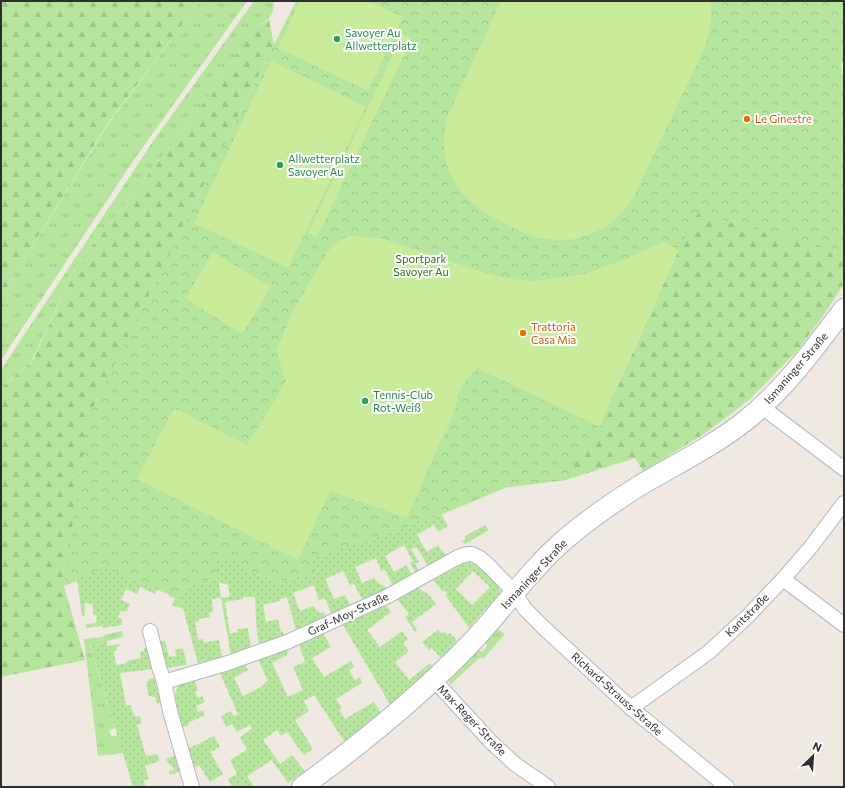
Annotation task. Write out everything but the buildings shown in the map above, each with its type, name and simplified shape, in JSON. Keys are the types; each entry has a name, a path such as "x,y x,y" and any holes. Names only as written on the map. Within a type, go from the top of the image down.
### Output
{"street":[{"name":"Ismaninger Straße","path":"302,787 393,717 434,680 471,643 538,566 561,543 597,514 638,487 707,447 740,425 762,407 803,364 844,309"},
{"path":"762,407 844,469"},
{"name":"Kantstraße","path":"631,708 709,652 747,617 810,548 844,503"},
{"name":"Graf-Moy-Straße","path":"164,682 228,663 294,639 388,596 462,555 472,554 480,558 515,593"},
{"path":"783,579 844,625"},
{"name":"Richard-Strauss-Straße","path":"515,593 525,609 538,622 631,708 727,787"},
{"path":"150,632 192,787"},
{"name":"Max-Reger-Straße","path":"434,680 492,743 515,764 548,787"}],"green space":[{"path":"1,1 200,1 106,126 1,297"},
{"path":"200,1 247,1 131,164 1,360 1,297 107,126"},
{"path":"254,1 274,1 273,11 270,17 256,27 190,122 76,266 31,362 1,388 1,370 154,140"},
{"name":"Sportpark Savoyer Au","path":"296,1 844,1 844,61 841,64 844,84 844,252 732,223 699,211 678,251 604,414 566,480 507,487 445,513 309,560 315,574 277,582 249,572 233,559 218,579 194,583 176,597 105,569 64,586 88,417"},
{"name":"Savoyer Au Allwetterplatz","path":"300,1 368,1 403,17 368,91 278,48"},
{"path":"501,1 710,1 710,24 705,47 633,198 626,208 609,224 589,235 566,240 548,240 518,230 475,205 463,194 454,181 448,167 444,152 444,134 448,115"},
{"path":"269,20 274,45 183,227 633,198 844,235 844,284 798,350 751,398 704,434 643,471 635,458 566,480 507,487 445,513 309,560 249,572 218,561 218,579 194,583 176,597 105,569 64,586 85,660 1,677 1,388 32,362 76,266 190,122 256,27","holes":["678,251 604,414 600,427 477,368"]},
{"path":"403,34 412,39 317,237 308,233"},
{"name":"Allwetterplatz Savoyer Au","path":"271,61 366,107 288,268 194,223"},
{"name":"Tennis-Club Rot-Weiß","path":"351,235 383,239 495,276 535,281 584,274 624,260 663,242 679,250 604,414 600,427 477,368 462,386 447,430 434,455 407,518 330,491 298,560 137,479 174,408 247,445 286,381 276,351 295,307 328,251 338,241"},
{"path":"213,252 271,287 242,334 185,298"},
{"path":"441,514 448,526 438,532 434,525 417,535 427,552 438,545 443,552 449,556 429,567 416,547 411,549 419,562 415,564 420,572 416,574 410,563 413,561 404,545 385,556 394,572 406,565 413,576 393,587 385,569 381,571 376,558 355,567 362,583 374,578 387,589 363,601 354,584 350,585 343,571 325,579 334,599 345,595 351,606 332,615 325,598 319,600 314,585 293,593 300,611 314,606 316,610 321,613 324,612 326,617 296,630 287,597 280,599 280,601 263,605 266,622 278,619 281,632 283,632 284,635 259,645 255,597 243,597 243,599 225,602 230,634 238,632 238,629 248,628 251,648 231,656 221,598 212,599 213,612 209,613 210,617 199,619 199,621 195,622 198,640 203,639 203,643 219,640 222,658 198,663 179,594 194,583 218,579 217,561 233,559 249,572 277,582 314,574 309,560","holes":["219,582 228,585 230,597 221,598"]},
{"path":"485,525 489,530 465,544 462,541 466,539 465,536"},
{"path":"471,562 478,565 500,589 498,595 469,628 446,596 447,594 445,590 443,592 433,580 465,563","holes":["473,571 490,587 472,605 456,589"]},
{"path":"105,568 157,590 155,594 140,587 137,594 126,589 121,600 130,604 126,612 121,610 118,617 122,619 122,625 103,628 102,626 86,628 86,624 96,623 97,615 93,614 93,604 85,603 85,616 82,616 77,580"},
{"path":"418,588 429,595 436,604 412,622 417,629 415,632 405,617 409,614 397,599"},
{"path":"170,594 176,597 179,594 184,609 172,605 175,598 169,596"},
{"path":"386,605 391,612 367,630 380,647 402,631 408,639 403,643 409,651 395,662 409,680 430,663 433,667 391,706 343,625"},
{"path":"498,629 505,634 484,658 479,658 450,685 449,680 479,650 482,652 488,645 485,643"},
{"path":"438,630 442,634 444,632 448,635 450,633 457,641 441,658 432,648 429,650 422,642"},
{"path":"122,631 123,637 90,645 115,728 109,730 111,737 118,735 123,753 98,756 84,639 103,637 104,635"},
{"path":"323,633 331,647 312,658 324,677 351,661 354,667 349,670 355,680 360,677 362,683 336,699 342,708 339,710 345,719 374,702 381,713 345,742 314,695 304,701 309,711 295,720 313,749 304,755 287,732 281,736 277,730 263,740 280,764 292,755 305,771 288,783 272,760 247,776 254,787 232,787 228,779 237,774 230,760 247,750 240,737 252,729 250,725 237,732 232,724 226,727 221,716 231,711 234,716 238,714 219,671 233,669 245,664 248,670 234,678 243,696 259,688 268,681 258,659 288,647 287,655 272,663 288,697 303,690 293,667 305,662 299,644"},
{"path":"106,641 108,646 120,644 120,646 117,646 117,650 114,651 116,665 141,658 140,652 144,651 144,648 149,648 153,669 120,673 126,705 130,705 135,717 140,716 142,723 137,725 146,756 157,754 159,761 145,766 149,779 144,781 146,787 133,787 90,644"},
{"path":"165,641 169,657 176,656 175,650 183,648 187,665 165,668 157,642"},
{"path":"154,678 161,702 157,703 155,697 149,696 146,684 149,679"},
{"path":"194,680 198,690 195,692 198,698 202,696 205,702 196,706 198,712 203,710 205,715 181,728 174,697 178,686"},
{"path":"214,736 220,747 210,752 223,774 210,782 199,765 192,769 188,749"},
{"path":"177,755 181,771 170,775 169,771 174,770 166,759"}],"place":[{"name":"Savoyer Au Allwetterplatz","path":"337,39"},
{"name":"Le Ginestre","path":"747,119"},
{"name":"Allwetterplatz Savoyer Au","path":"280,165"},
{"name":"Trattoria Casa Mia","path":"523,333"},
{"name":"Tennis-Club Rot-Weiß","path":"365,401"}]}
